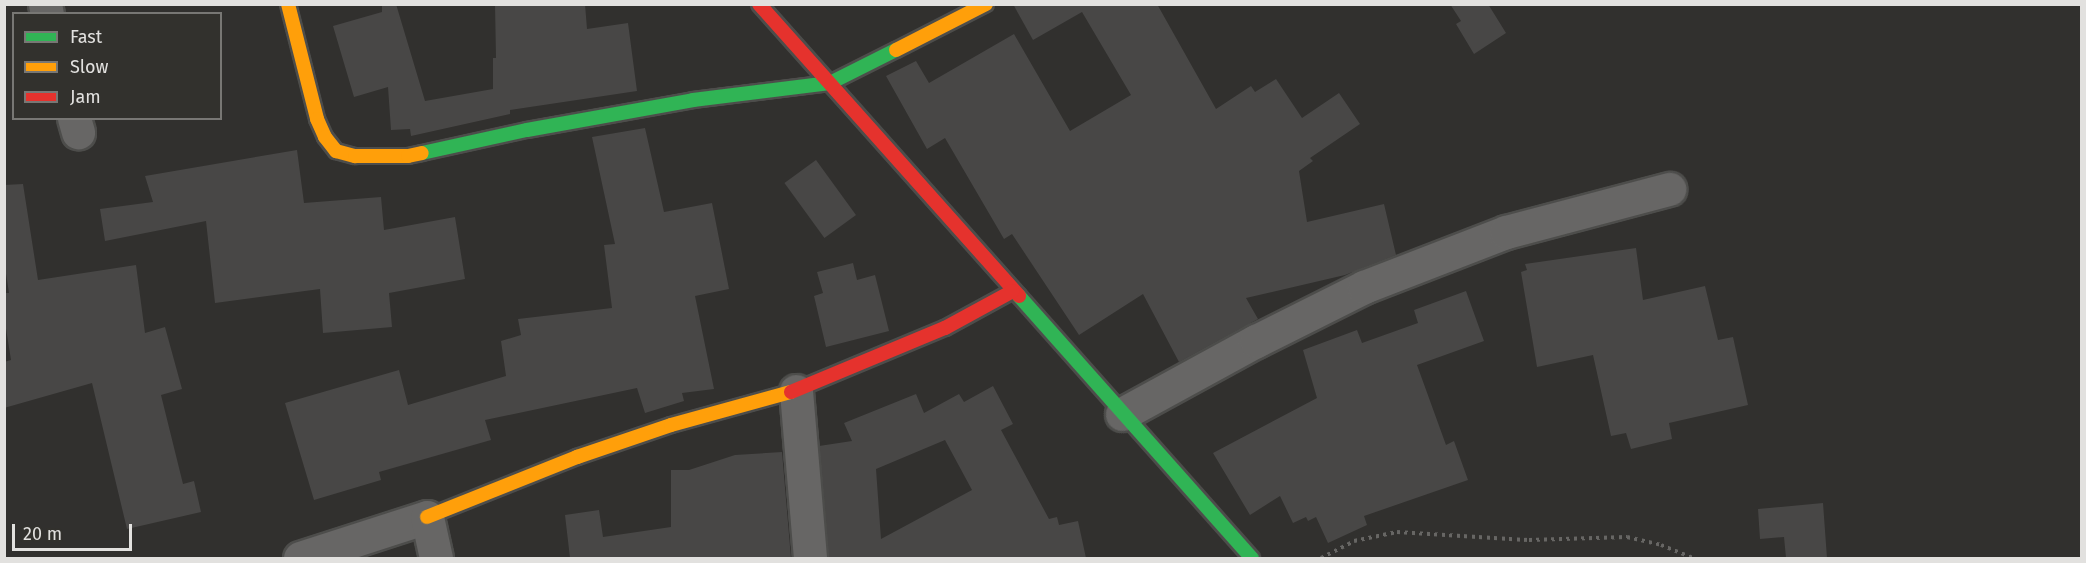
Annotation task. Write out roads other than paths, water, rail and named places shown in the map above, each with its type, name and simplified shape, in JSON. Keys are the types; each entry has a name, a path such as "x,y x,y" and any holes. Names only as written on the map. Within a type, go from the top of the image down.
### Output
{"street":[{"path":"288,4 317,119 324,137 336,151 355,156 408,156 527,130 693,100 830,83 903,44 987,4"},
{"path":"759,4 1252,558"},
{"path":"1122,414 1256,341 1364,287 1506,232 1669,189"},
{"path":"300,558 427,517 577,457 671,425 796,392 945,328 1013,291"},
{"path":"796,392 810,558"},
{"path":"427,517 436,558"}]}
